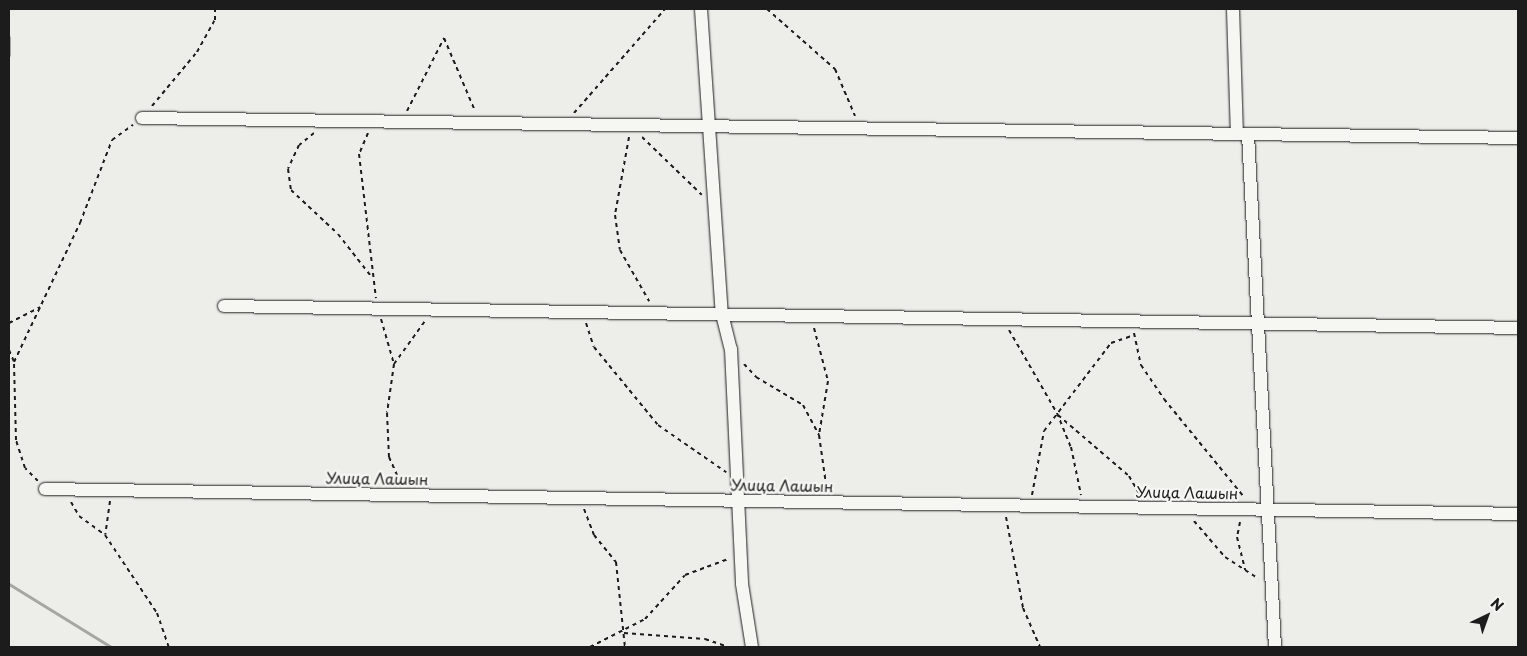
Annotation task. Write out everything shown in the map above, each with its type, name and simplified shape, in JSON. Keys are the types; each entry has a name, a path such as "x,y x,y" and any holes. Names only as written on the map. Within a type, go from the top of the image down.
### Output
{"street":[{"path":"701,9 722,314 730,349 736,479 740,500 740,554 752,647"},
{"path":"1233,9 1257,323 1260,509 1271,586 1275,647"},
{"path":"142,118 1518,138"},
{"path":"224,306 1518,328"},
{"name":"Улица Лашын","path":"45,488 1518,514"}],"path":[{"path":"14,362 80,223 112,140 142,118 197,52 215,20 215,9"},
{"path":"564,124 665,9"},
{"path":"767,9 836,69 849,94 858,128"},
{"path":"402,122 444,38 481,123"},
{"path":"330,121 299,145 288,169 291,190 338,234 372,276"},
{"path":"631,125 716,208"},
{"path":"631,125 615,215 620,250 655,313"},
{"path":"9,323 40,307"},
{"path":"394,364 434,309"},
{"path":"582,312 594,347 658,424 736,479"},
{"path":"812,316 828,380 819,436 829,502"},
{"path":"1003,319 1025,365 1057,413 1071,447 1073,476 1085,506"},
{"path":"1131,321 1141,365 1164,399 1260,509 1240,519 1237,537 1245,570"},
{"path":"1030,505 1044,431 1111,343 1134,335"},
{"path":"730,349 756,377 803,405 819,436"},
{"path":"9,350 14,362 16,440 25,468 45,488"},
{"path":"1057,413 1130,476 1146,507"},
{"path":"63,489 79,516 105,535 157,614 169,647"},
{"path":"105,535 106,508 115,490"},
{"path":"580,498 594,535 616,562 625,647"},
{"path":"1003,505 1023,608 1040,647"},
{"path":"1183,508 1224,557 1271,586"},
{"path":"590,647 624,633 645,619 685,575 740,554"},
{"path":"624,633 705,639 728,647"}],"waterway":[{"path":"9,37 9,55"},
{"path":"9,584 111,647"}]}
